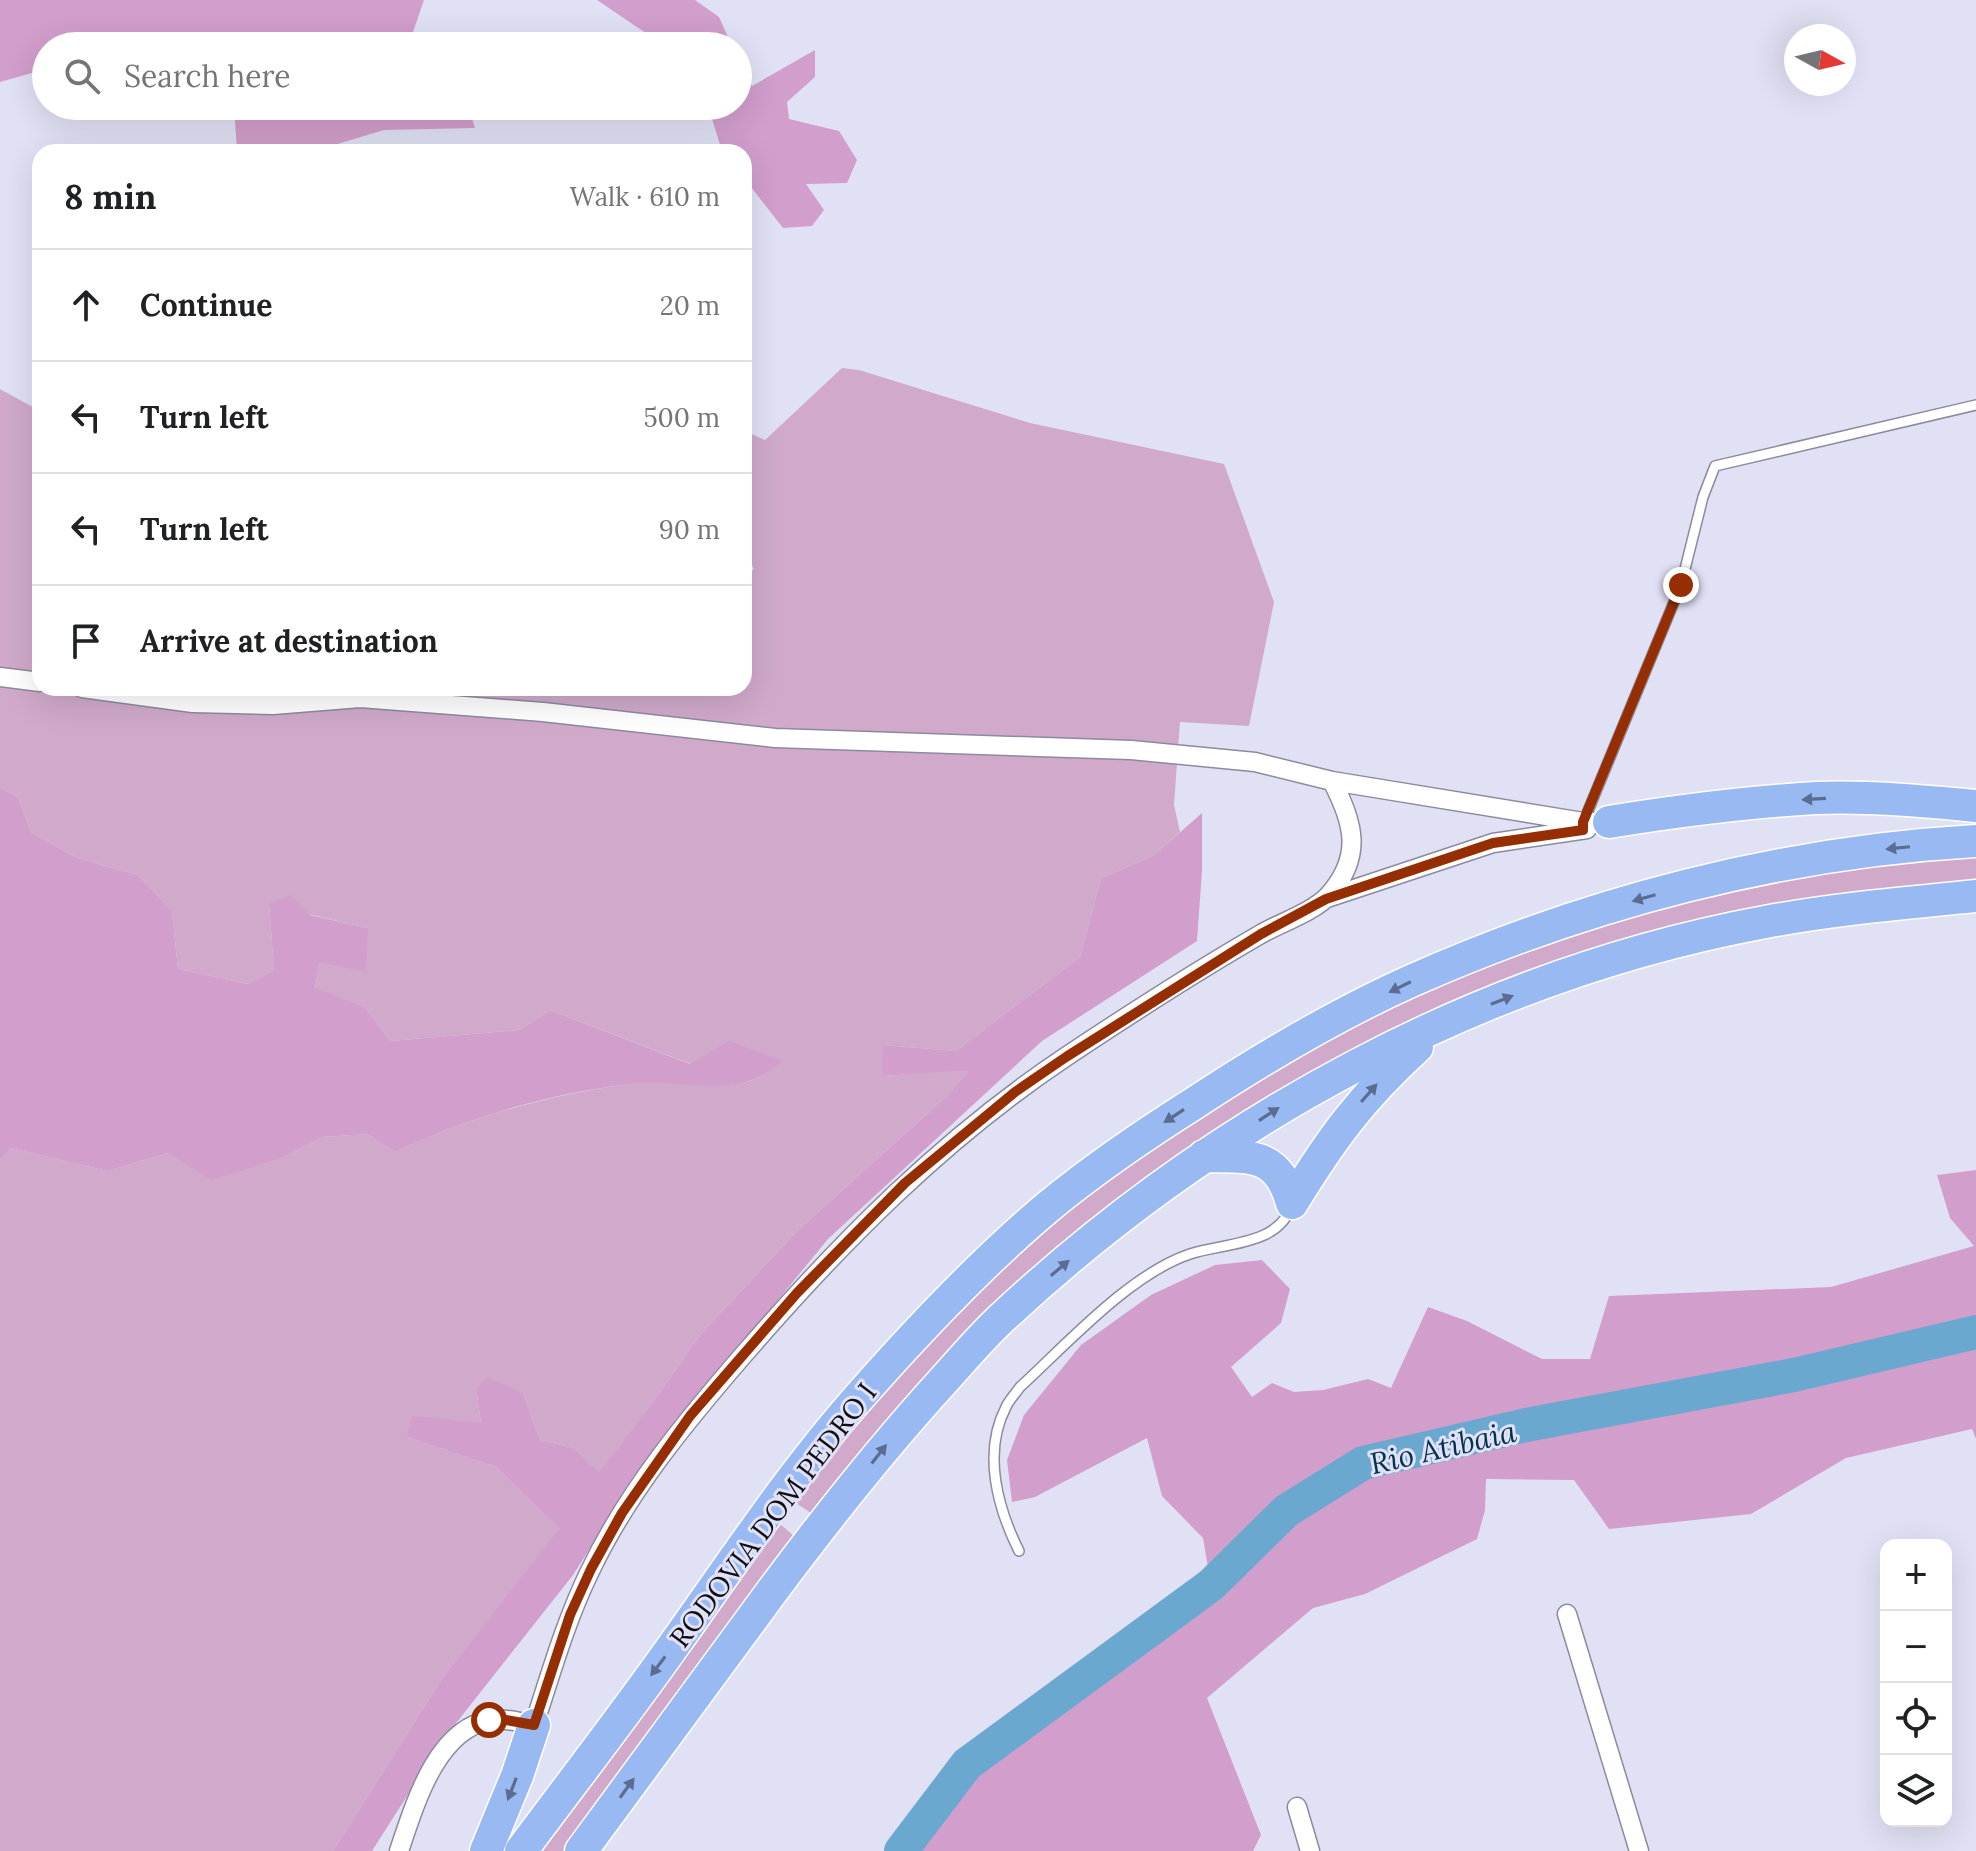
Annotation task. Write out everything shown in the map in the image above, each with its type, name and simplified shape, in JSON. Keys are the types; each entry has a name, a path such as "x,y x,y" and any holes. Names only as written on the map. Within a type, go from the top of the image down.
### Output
{"highway":[{"path":"1592,825 1662,813 1818,798 1976,806"},
{"name":"RODOVIA DOM PEDRO I","path":"521,1851 672,1648 752,1534 857,1399 930,1320 1048,1207 1167,1120 1334,1019 1412,981 1560,924 1717,877 1862,852 1976,841"},
{"name":"RODOVIA DOM PEDRO I","path":"581,1851 794,1562 888,1441 1001,1318 1107,1229 1204,1156 1331,1078 1444,1023 1556,979 1697,937 1763,922 1842,909 1976,896"},
{"path":"1292,1203 1348,1117 1379,1082 1444,1023"},
{"path":"1204,1156 1255,1157 1266,1162 1283,1179 1292,1203"},
{"path":"486,1851 534,1725"}],"street":[{"path":"0,677 32,681"},
{"path":"141,696 193,703 273,705 360,698 543,712 775,738 1131,750 1255,762 1332,781 1592,825"},
{"path":"1326,899 1343,877 1350,859 1352,837 1347,811 1332,781"},
{"path":"399,1851 415,1803 444,1751 474,1726 489,1720 534,1725 570,1615 622,1513 690,1416 797,1293 905,1183 1015,1092 1136,1011 1261,934 1326,899 1493,843 1592,825"},
{"path":"1567,1614 1639,1851"},
{"path":"1297,1807 1310,1851"}],"lane":[{"path":"1592,825 1681,585 1703,497 1715,466 1976,405"},
{"path":"1019,1551 1003,1520 993,1452 1005,1408 1020,1387 1145,1277 1190,1254 1256,1239 1276,1228 1292,1203"}],"shaded area":[{"path":"0,0 424,0 413,32 32,32 32,73 0,82"},
{"path":"597,0 695,0 719,17 726,32 644,32"},
{"path":"815,50 815,77 787,102 789,119 839,131 857,160 847,183 806,184 824,210 812,226 783,228 752,188 752,144 720,144 712,120 752,120 752,86"},
{"path":"235,120 472,120 475,128 384,130 338,144 236,144"},
{"path":"842,368 859,370 1030,423 1224,464 1274,602 1249,726 1180,722 1174,805 1180,832 1153,856 1101,878 1080,957 956,1051 882,1045 884,1076 970,1069 947,1096 798,1230 699,1336 599,1474 574,1448 540,1440 523,1393 476,1389 481,1423 407,1437 496,1467 561,1528 443,1677 333,1851 0,1851 0,1160 11,1148 107,1171 168,1153 281,1158 323,1137 367,1134 395,1152 451,1128 539,1101 643,1083 702,1085 746,1082 783,1061 729,1040 691,1064 550,1010 519,1030 390,1041 365,1007 315,989 320,962 368,928 269,905 274,970 248,984 178,969 172,911 138,875 77,858 31,832 18,797 0,788 0,389 32,407 32,696 752,696 752,434 765,440"},
{"path":"0,788 18,797 31,832 77,858 138,875 172,911 178,969 248,984 274,970 269,904 291,895 310,915 368,928 366,972 320,962 315,988 365,1007 390,1041 519,1030 550,1010 690,1064 729,1040 784,1061 756,1078 732,1085 630,1084 539,1101 451,1128 395,1152 367,1134 323,1137 281,1158 212,1180 168,1153 107,1171 11,1148 0,1160"},
{"path":"1202,813 1197,941 1042,1041 828,1239 645,1462 573,1575 442,1741 372,1851 333,1851 443,1677 560,1528 496,1467 407,1437 412,1416 481,1423 476,1389 487,1377 523,1393 540,1440 574,1448 599,1473 699,1336 798,1230 947,1096 969,1070 883,1076 882,1045 956,1051 1080,957 1101,878 1153,856"},
{"path":"1976,853 1976,883 1413,1023 959,1341 897,1409 811,1513 791,1500 966,1297 1104,1178 1212,1103 1386,1006 1568,933 1777,878"},
{"path":"1976,1170 1976,1439 1972,1429 1846,1458 1751,1514 1609,1529 1574,1480 1486,1479 1485,1510 1477,1539 1365,1594 1313,1608 1207,1698 1261,1835 1253,1851 901,1851 967,1764 1211,1585 1203,1538 1162,1496 1147,1438 1035,1497 1012,1502 1007,1460 1024,1415 1081,1345 1151,1295 1215,1265 1262,1260 1290,1289 1281,1323 1231,1367 1252,1397 1272,1383 1294,1392 1323,1390 1368,1379 1391,1388 1428,1307 1467,1321 1542,1359 1590,1359 1609,1296 1831,1287 1974,1246 1950,1218 1937,1175"},
{"path":"780,1524 794,1536 564,1851 532,1851"}],"waterway":[{"name":"Rio Atibaia","path":"901,1851 967,1764 1211,1585 1286,1511 1363,1463 1526,1425 1794,1375 1976,1332"}],"route":[{"path":"489,1720 534,1725 570,1615 591,1569 622,1513 690,1416 797,1293 905,1183 1015,1092 1136,1011 1261,934 1326,899 1493,843 1583,830 1583,822 1681,585"}]}
